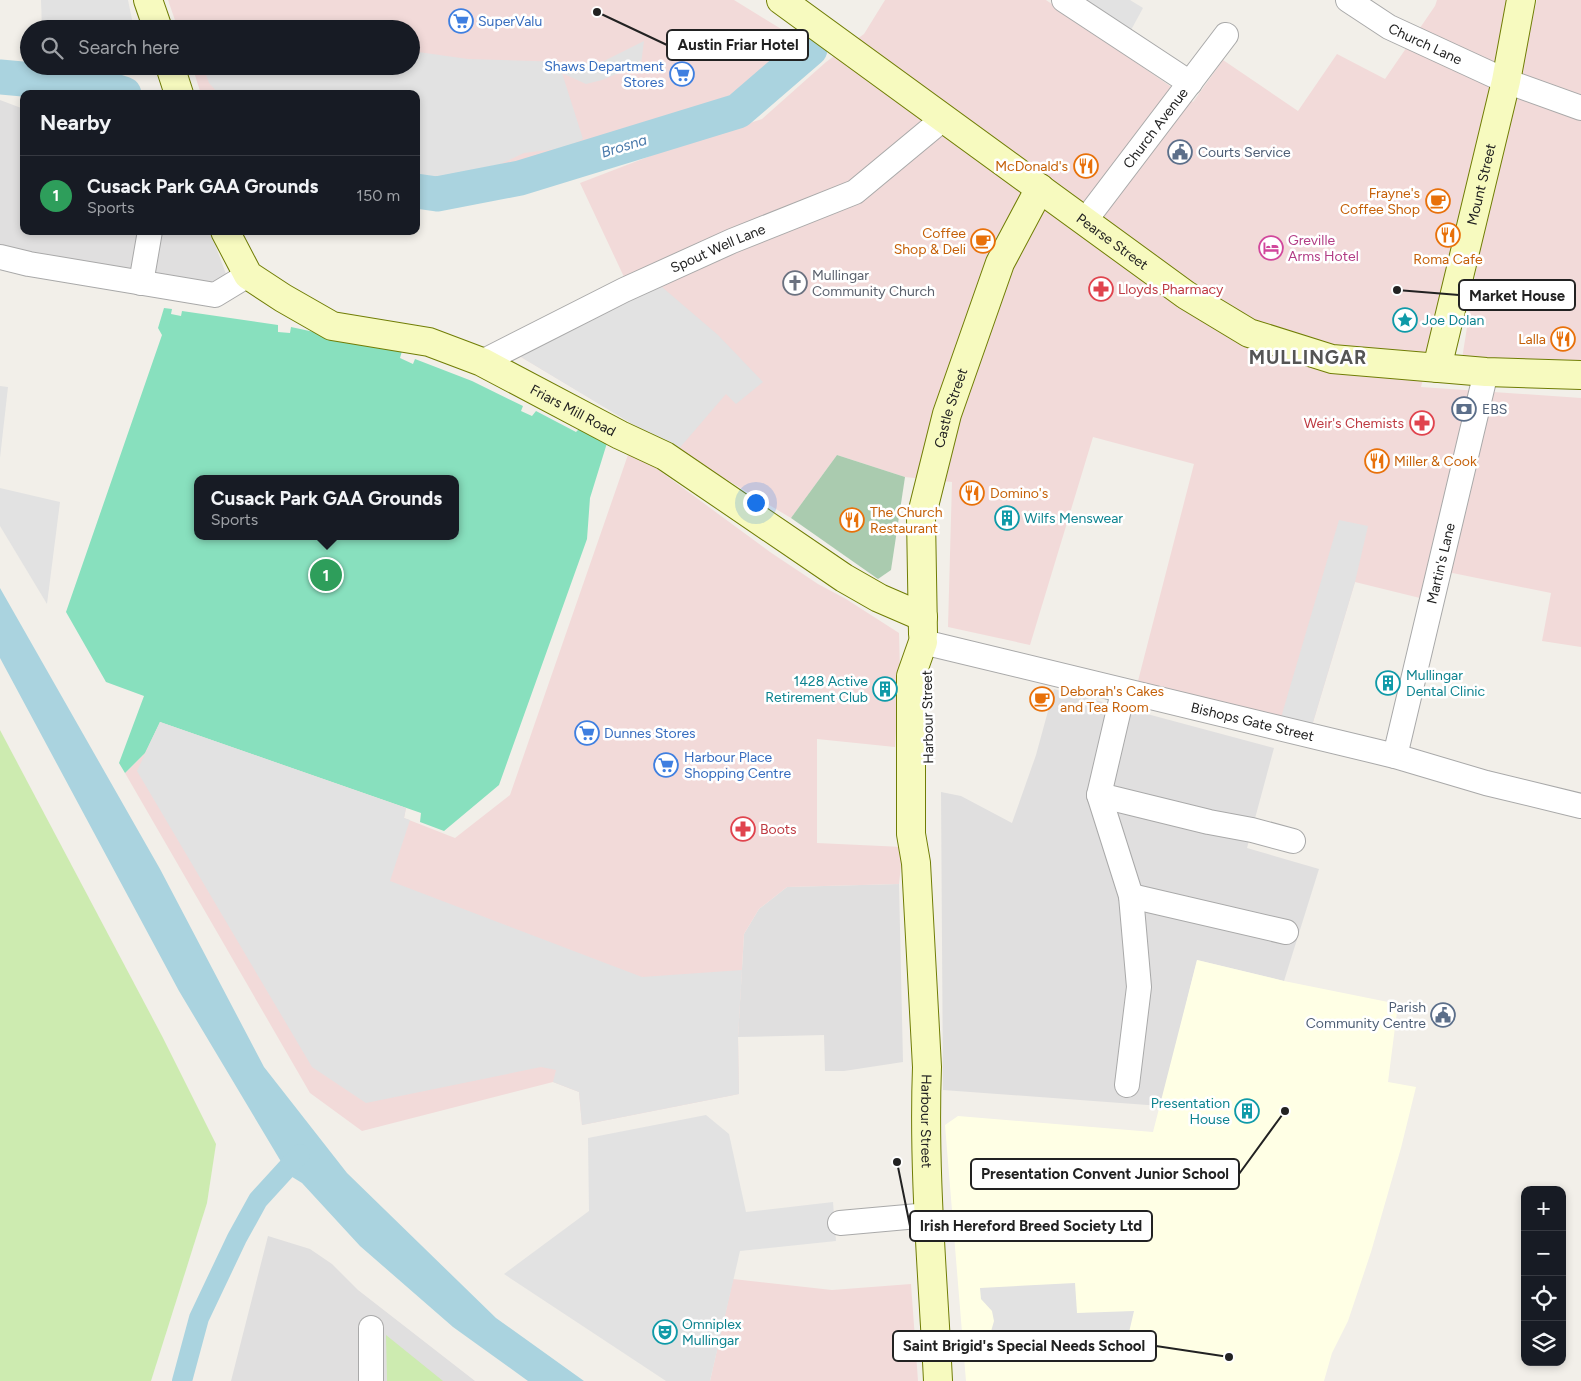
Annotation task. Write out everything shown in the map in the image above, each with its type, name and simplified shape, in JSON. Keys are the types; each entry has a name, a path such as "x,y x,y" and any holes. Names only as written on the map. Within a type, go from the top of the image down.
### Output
{"street":[{"path":"148,0 155,20"},
{"name":"Pearse Street","path":"781,0 1186,295 1249,333 1332,358 1486,372 1581,375"},
{"path":"1064,0 1190,83"},
{"name":"Church Lane","path":"1348,0 1390,27 1506,81 1581,108"},
{"name":"Mount Street","path":"1437,368 1506,81 1521,0"},
{"name":"Church Avenue","path":"1084,222 1226,35"},
{"path":"173,75 178,90"},
{"name":"Spout Well Lane","path":"482,362 633,286 732,241 855,192 943,119"},
{"name":"Castle Street","path":"923,630 921,518 947,414 1000,263 1040,188"},
{"path":"141,283 149,235"},
{"name":"Friars Mill Road","path":"227,235 248,275 332,326 429,342 482,362 620,435 666,456 844,578 879,598 923,630"},
{"path":"0,257 29,264 215,295 248,275"},
{"name":"Martin's Lane","path":"1395,756 1486,372"},
{"name":"Bishops Gate Street","path":"923,630 1123,692 1395,756 1486,783 1581,806"},
{"name":"Harbour Street","path":"923,630 911,676 911,834 916,863 927,1067 929,1216 938,1381"},
{"path":"1123,692 1098,795 1131,896 1138,987 1127,1085"},
{"path":"1098,795 1293,841"},
{"path":"1131,896 1286,932"},
{"path":"840,1223 929,1216"},
{"path":"371,1328 371,1381"}],"shaded area":[{"path":"41,0 128,0 132,20 42,20"},
{"path":"168,0 734,0 804,43 760,79 721,103 576,156 485,176 420,182 420,90 200,90 195,75 420,75 420,20 175,20"},
{"path":"885,0 1046,0 1193,102 1223,60 1298,111 1337,54 1385,79 1435,6 1437,0 1511,0 1421,387 1581,398 1581,647 1542,641 1551,593 1428,568 1420,598 1355,582 1311,729 1138,681 1194,464 1093,437 1030,645 948,627 952,482 905,477 837,455 791,518 516,354 632,294 580,183 658,153 762,119 826,62 864,34"},
{"path":"1084,0 1130,0 1143,8 1131,30"},
{"path":"1537,0 1581,0 1581,366 1462,359 1484,220"},
{"path":"644,41 641,64 602,80 586,84 562,73 583,139 564,148 524,153 494,167 420,178 420,90 215,90 209,83 206,75 420,75 420,52 468,59 600,63"},
{"path":"0,100 20,108 20,235 211,235 226,274 222,286 0,249"},
{"path":"662,287 718,335 763,382 736,404 726,394 677,451 516,354 632,294"},
{"path":"0,386 8,387 0,458"},
{"path":"630,449 770,552 818,584 846,599 899,633 900,672 895,747 817,739 817,843 903,847 899,884 787,887 759,909 744,934 738,1037 739,1094 582,1125 579,1092 553,1082 362,1131 310,1093 125,773 145,753 160,722 406,808 404,818 455,838 510,795"},
{"path":"837,455 905,477 891,570 878,579 791,518"},
{"path":"0,488 60,502 47,604 0,526"},
{"path":"1339,520 1368,526 1355,582 1311,729 1280,721"},
{"path":"1054,689 1274,748 1247,848 1319,869 1284,981 1197,960 1161,1106 943,1090 941,792 961,796 1012,823 1036,755"},
{"path":"160,722 406,808 404,818 410,820 390,881 642,977 742,970 738,1037 739,1094 582,1125 579,1092 553,1082 556,1070 541,1067 366,1103 312,1067 137,771"},
{"path":"899,884 903,1062 844,1071 825,1071 824,1035 738,1037 744,934 759,909 787,887"},
{"path":"1197,960 1284,981 1398,1004 1388,1082 1416,1087 1401,1148 1371,1252 1348,1321 1332,1353 1324,1381 966,1381 945,1125 958,1116 1153,1132"},
{"path":"706,1115 729,1134 746,1212 833,1202 836,1241 740,1251 710,1381 666,1381 504,1274 589,1211 588,1138"},
{"path":"268,1236 310,1249 332,1264 358,1290 475,1381 231,1381"},
{"path":"733,1279 832,1290 911,1284 918,1381 710,1381"},
{"path":"1075,1283 1077,1313 1134,1311 1123,1358 1040,1346 990,1335 994,1321 992,1311 981,1299 980,1288"}],"green space":[{"path":"164,308 172,309 171,314 181,316 182,311 278,325 278,332 290,333 291,327 402,351 400,358 413,364 415,359 472,381 523,406 521,411 532,416 536,411 576,432 580,428 607,443 590,498 587,539 499,785 444,831 420,822 421,813 160,722 145,753 125,773 119,763 144,696 106,682 66,612 162,335 158,328"},
{"path":"0,730 162,1036 216,1144 207,1203 151,1381 0,1381"},
{"path":"386,1335 443,1381 387,1381"}],"water":[{"path":"0,588 160,869 264,1067 347,1173 496,1318 584,1381 528,1381 453,1327 360,1246 302,1183 289,1175 179,991 0,658"}],"waterway":[{"name":"Brosna","path":"420,192 437,194 520,178 738,111 810,49"},
{"name":"Brosna","path":"0,77 100,86 112,90"},
{"path":"182,1381 199,1318 237,1238 258,1200 300,1154"}],"place":[{"name":"Austin Friar Hotel","path":"597,12"},
{"name":"SuperValu","path":"461,21"},
{"name":"Shaws Department Stores","path":"682,74"},
{"name":"Courts Service","path":"1180,152"},
{"name":"McDonald's","path":"1086,166"},
{"name":"Frayne's Coffee Shop","path":"1438,201"},
{"name":"Roma Cafe","path":"1448,235"},
{"name":"Coffee Shop & Deli","path":"983,241"},
{"name":"Greville Arms Hotel","path":"1271,248"},
{"name":"Mullingar Community Church","path":"795,283"},
{"name":"Lloyds Pharmacy","path":"1101,289"},
{"name":"Market House","path":"1397,290"},
{"name":"Joe Dolan","path":"1405,320"},
{"name":"Lalla","path":"1563,339"},
{"name":"EBS","path":"1464,409"},
{"name":"Weir's Chemists","path":"1422,423"},
{"name":"Miller & Cook","path":"1377,461"},
{"name":"Domino's","path":"972,493"},
{"name":"Wilfs Menswear","path":"1007,518"},
{"name":"The Church Restaurant","path":"852,520"},
{"name":"Cusack Park GAA Grounds","path":"326,575"},
{"name":"Mullingar Dental Clinic","path":"1388,683"},
{"name":"1428 Active Retirement Club","path":"885,689"},
{"name":"Deborah's Cakes and Tea Room","path":"1042,699"},
{"name":"Dunnes Stores","path":"587,733"},
{"name":"Harbour Place Shopping Centre","path":"666,765"},
{"name":"Boots","path":"743,829"},
{"name":"Parish Community Centre","path":"1443,1015"},
{"name":"Presentation House","path":"1247,1111"},
{"name":"Presentation Convent Junior School","path":"1285,1111"},
{"name":"Irish Hereford Breed Society Ltd","path":"897,1162"},
{"name":"Omniplex Mullingar","path":"665,1332"},
{"name":"Saint Brigid's Special Needs School","path":"1229,1357"}],"district":[{"name":"MULLINGAR","path":"1308,357"}]}
